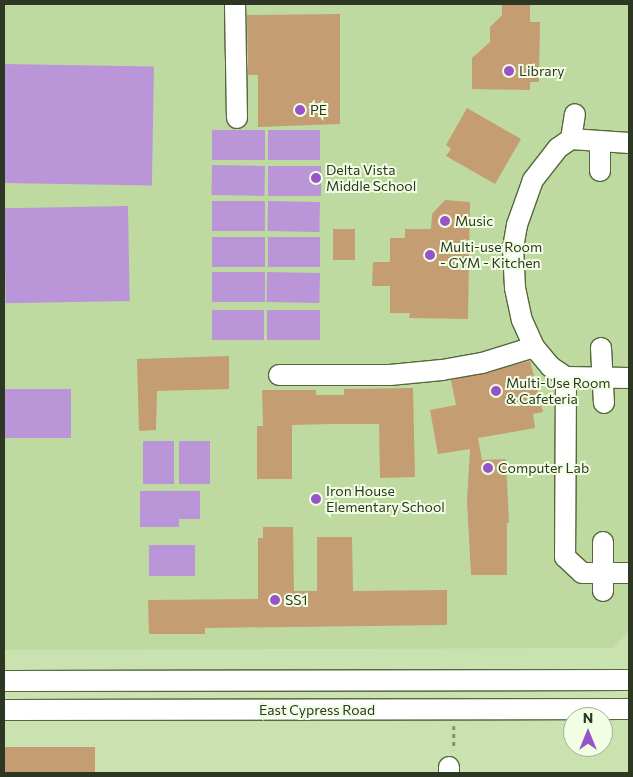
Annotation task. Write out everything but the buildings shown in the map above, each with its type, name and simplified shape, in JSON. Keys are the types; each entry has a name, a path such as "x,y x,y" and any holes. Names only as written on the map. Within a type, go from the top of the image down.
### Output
{"street":[{"path":"235,4 236,118"},
{"path":"571,139 575,114"},
{"path":"629,143 600,143 571,139 558,148 533,180 520,217 513,248 515,288 522,320 534,347 551,367 566,378 629,378"},
{"path":"600,143 600,171"},
{"path":"279,375 390,375 442,370 482,363 534,347"},
{"path":"601,348 604,403"},
{"path":"566,378 565,557 582,573 603,582 629,573"},
{"path":"603,542 603,582"},
{"path":"4,681 629,680"},
{"name":"East Cypress Road","path":"4,710 629,709"}],"path":[{"path":"449,770 454,752 454,709"}],"shaded area":[{"path":"4,4 629,4 629,632 613,648 4,650"},
{"path":"4,64 154,67 152,186 4,183"},
{"path":"212,130 265,130 265,160 212,160"},
{"path":"268,130 320,130 320,160 268,160"},
{"path":"212,165 265,166 264,196 211,195"},
{"path":"268,166 321,166 321,196 268,196"},
{"path":"212,201 265,201 265,231 212,231"},
{"path":"268,201 320,202 319,232 267,231"},
{"path":"128,206 130,301 6,303 4,208"},
{"path":"212,237 265,237 265,267 212,267"},
{"path":"268,237 320,237 320,267 268,267"},
{"path":"212,272 265,272 265,302 212,302"},
{"path":"267,272 320,273 319,303 266,302"},
{"path":"212,310 264,310 264,340 212,340"},
{"path":"267,310 320,310 320,340 267,340"},
{"path":"4,389 71,389 71,438 4,438"},
{"path":"143,441 174,441 174,484 143,484"},
{"path":"179,441 210,441 210,484 179,484"},
{"path":"140,491 200,491 200,519 179,519 179,527 140,527"},
{"path":"149,545 195,545 195,576 149,576"}],"place":[{"name":"Library","path":"509,71"},
{"name":"PE","path":"300,110"},
{"name":"Delta Vista Middle School","path":"316,178"},
{"name":"Music","path":"445,221"},
{"name":"Multi-use Room - GYM - Kitchen","path":"430,255"},
{"name":"Multi-Use Room & Cafeteria","path":"496,391"},
{"name":"Computer Lab","path":"488,468"},
{"name":"Iron House Elementary School","path":"316,499"},
{"name":"SS1","path":"275,600"}]}
